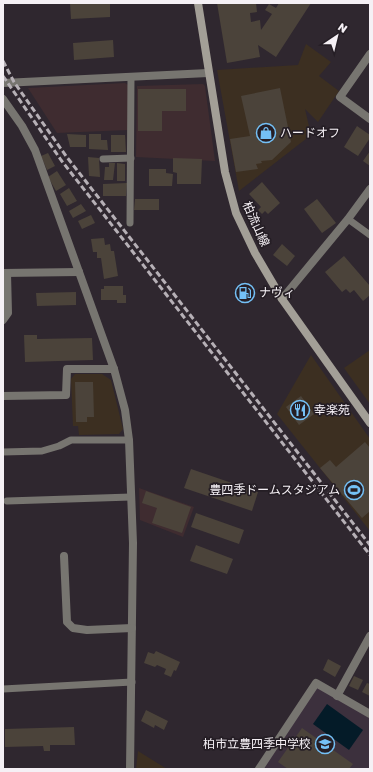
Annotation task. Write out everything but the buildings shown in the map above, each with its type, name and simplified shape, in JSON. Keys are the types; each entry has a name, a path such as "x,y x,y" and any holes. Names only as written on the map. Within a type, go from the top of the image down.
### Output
{"main road":[{"name":"柏流山線","path":"198,3 225,172 236,213 255,253 282,300 370,423"}],"street":[{"path":"370,54 340,97 370,119"},
{"path":"3,83 208,73"},
{"path":"3,99 22,126 35,150 114,369 125,410 129,440 134,543 130,769"},
{"path":"282,300 348,219 370,189"},
{"path":"3,320 8,313 5,273 79,272"},
{"path":"3,396 66,395 67,369 114,369"},
{"path":"64,556 66,622 73,628 87,630 132,628"},
{"path":"337,696 370,636"},
{"path":"259,769 316,683 370,714"}],"lane":[{"path":"130,223 132,77"},
{"path":"103,159 131,158"},
{"path":"348,219 370,234"},
{"path":"3,452 42,451 72,440 129,440"},
{"path":"7,501 131,497"},
{"path":"3,689 132,682"}],"shaded area":[{"path":"306,44 331,62 319,76 339,91 318,122 305,109 311,135 239,191 217,70 298,65"},
{"path":"125,83 128,85 128,130 57,133 28,88"},
{"path":"203,84 205,86 215,161 136,157 137,86"},
{"path":"370,350 370,404 344,368"},
{"path":"311,355 370,439 370,531 277,414"},
{"path":"75,374 102,374 111,380 123,429 119,434 79,435 78,426 73,426 71,379"},
{"path":"139,488 194,507 183,537 140,520"},
{"name":"柏市立豊四季中学校","path":"317,686 370,718 370,769 262,769"},
{"path":"138,751 167,769 136,769"}],"water":[{"path":"327,704 363,730 349,750 313,724"}],"railway":[{"path":"3,61 14,82 66,156 370,545"},
{"path":"3,76 61,160 370,555"}],"place":[{"name":"ハードオフ","path":"266,133"},
{"name":"ナヴィ","path":"245,293"},
{"name":"幸楽苑","path":"300,410"},
{"name":"豊四季ドームスタジアム","path":"354,490"},
{"name":"柏市立豊四季中学校","path":"325,744"}]}
